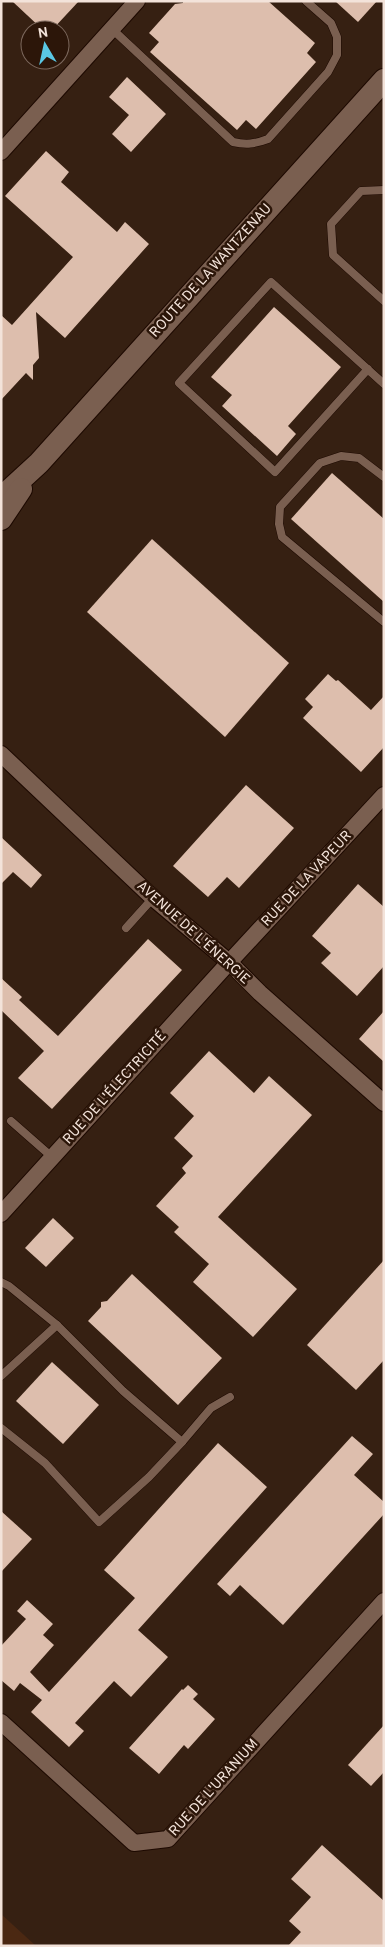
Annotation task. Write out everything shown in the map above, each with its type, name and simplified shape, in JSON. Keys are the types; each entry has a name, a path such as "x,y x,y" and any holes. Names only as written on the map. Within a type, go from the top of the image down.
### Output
{"main road":[{"name":"ROUTE DE LA WANTZENAU","path":"1,498 39,463 384,80"},
{"name":"ROUTE DE LA WANTZENAU","path":"1,519 39,463"}],"street":[{"path":"1,152 137,1"},
{"name":"AVENUE DE L'ÉNERGIE","path":"3,757 154,898 229,962 260,993 384,1103"},
{"name":"RUE DE LA VAPEUR","path":"229,962 384,795"},
{"name":"RUE DE L'ÉLECTRICITÉ","path":"1,1214 229,962"},
{"name":"RUE DE L'URANIUM","path":"1,1722 134,1843 168,1839 384,1601"}],"lane":[{"path":"112,29 233,142 256,144 268,139 328,72 336,55 337,37 330,22 306,1"},
{"path":"384,190 361,191 331,224 333,255 384,301"},
{"path":"368,369 275,472 178,383 271,282 368,369 384,384"},
{"path":"384,477 359,458 342,456 320,463 280,507 279,524 282,537 384,622"},
{"path":"126,928 154,898"},
{"path":"12,1121 52,1157"},
{"path":"1,1282 9,1286 57,1325 123,1391 182,1442"},
{"path":"1,1376 57,1325"},
{"path":"1,1428 45,1463 99,1522 149,1477 211,1408 230,1397"}],"shaded area":[{"path":"1,1914 36,1946 1,1946"}],"building":[{"path":"12,1 79,1 61,20 32,20"},
{"path":"183,1 268,1 315,43 307,53 316,62 256,129 246,120 237,130 150,52 159,42 149,33 175,4 183,3"},
{"path":"335,1 377,1 358,22"},
{"path":"127,77 166,114 131,152 112,134 129,115 109,97"},
{"path":"46,151 69,172 61,182 117,232 125,222 149,244 65,338 36,312 39,358 33,365 33,380 26,373 1,400 1,315 12,325 73,257 5,196"},
{"path":"274,307 341,367 288,426 296,434 277,456 222,406 232,395 211,377"},
{"path":"332,473 384,519 384,602 291,519"},
{"path":"152,539 289,663 225,737 87,612"},
{"path":"328,674 336,681 338,680 371,710 384,696 384,747 361,772 303,718 313,707 305,699"},
{"path":"246,785 294,828 239,888 227,877 208,897 173,866"},
{"path":"1,837 42,875 31,888 13,872 1,884"},
{"path":"358,884 384,907 384,966 357,996 321,963 331,953 312,936"},
{"path":"148,939 182,970 52,1109 18,1078 44,1051 1,1010 1,978 22,997 19,1000 58,1036"},
{"path":"384,1011 384,1062 359,1039"},
{"path":"209,1051 254,1093 269,1076 312,1115 218,1217 297,1289 253,1337 193,1282 209,1264 174,1232 179,1227 156,1206 186,1173 182,1168 193,1156 174,1138 194,1116 170,1093"},
{"path":"53,1218 74,1238 46,1267 25,1248"},
{"path":"384,1260 384,1360 356,1390 307,1345"},
{"path":"132,1274 222,1358 178,1405 88,1321 101,1307 101,1302 107,1301"},
{"path":"52,1362 99,1405 63,1444 16,1401"},
{"path":"352,1436 373,1454 354,1475 384,1502 384,1514 283,1625 240,1585 230,1596 217,1584"},
{"path":"218,1443 267,1487 138,1630 168,1657 131,1697 114,1681 75,1723 84,1731 69,1747 31,1712 42,1700 20,1683 14,1691 1,1680 1,1646 26,1619 17,1611 27,1600 53,1624 43,1635 54,1645 30,1672 49,1692 135,1598 104,1570"},
{"path":"1,1511 32,1539 1,1572"},
{"path":"188,1685 198,1694 193,1699 215,1719 188,1749 184,1745 159,1774 129,1748 182,1689"},
{"path":"384,1725 384,1772 371,1786 348,1765"},
{"path":"322,1845 384,1901 384,1946 288,1946 301,1932 289,1921 311,1897 291,1879"}]}
